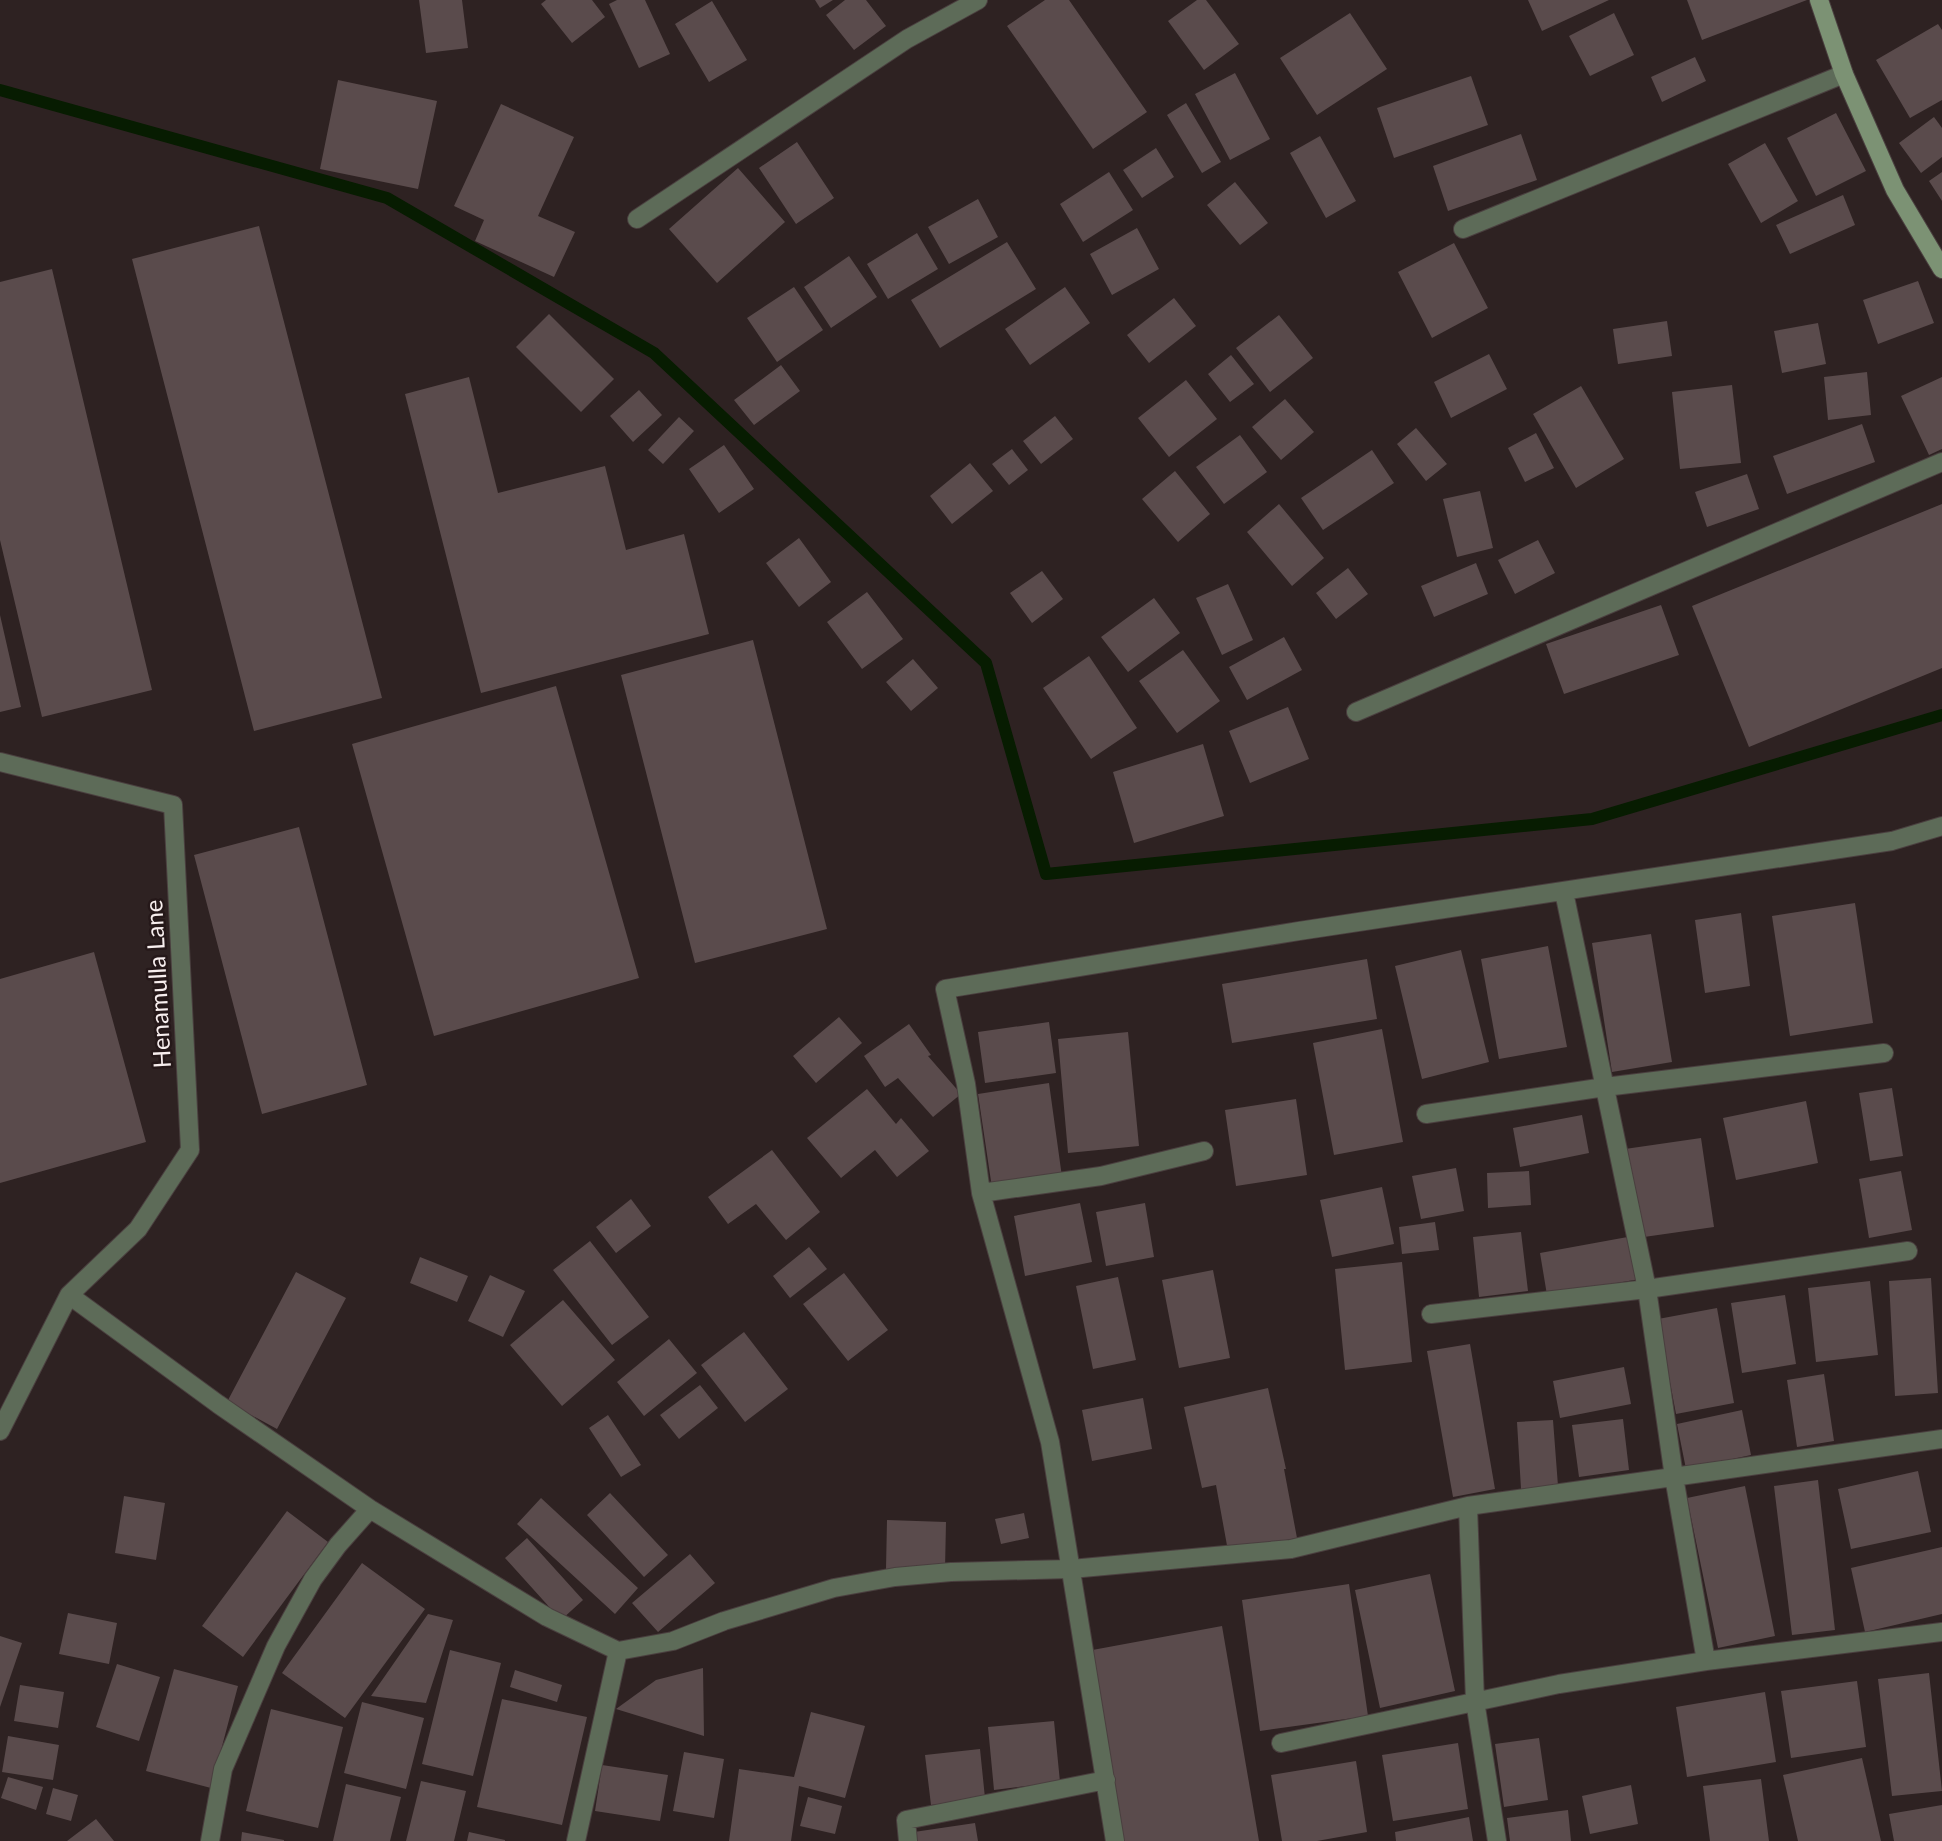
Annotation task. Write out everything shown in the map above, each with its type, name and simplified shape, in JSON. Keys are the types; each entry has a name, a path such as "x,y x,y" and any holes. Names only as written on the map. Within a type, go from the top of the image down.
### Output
{"street":[{"path":"637,219 907,39 978,0"},
{"path":"1819,0 1844,74 1895,190 1942,269"},
{"path":"1463,229 1844,74"},
{"path":"1356,712 1942,463"},
{"name":"Henamulla Lane","path":"0,762 173,804 190,1150 138,1229 69,1295"},
{"path":"1115,1841 1050,1442 981,1193 966,1084 945,989 1299,931 1892,841 1942,826"},
{"path":"1564,892 1647,1289 1674,1477 1706,1661"},
{"path":"1426,1114 1605,1087 1884,1053"},
{"path":"981,1193 1101,1176 1204,1151"},
{"path":"1431,1314 1647,1289 1909,1251"},
{"path":"0,1431 69,1295 218,1404 370,1509 547,1617 618,1651 673,1641 724,1621 834,1588 895,1577 951,1572 1071,1569 1291,1549 1468,1506 1942,1438"},
{"path":"1468,1506 1475,1701 1497,1841"},
{"path":"210,1841 223,1769 276,1646 313,1579 370,1509"},
{"path":"1281,1743 1559,1684 1706,1661 1942,1632"},
{"path":"576,1841 618,1651"},
{"path":"908,1841 906,1820 1106,1780"}],"building":[{"path":"419,0 462,0 468,48 426,53"},
{"path":"546,0 592,0 605,17 572,43 541,4"},
{"path":"617,0 645,0 670,54 639,68 609,4"},
{"path":"815,0 833,0 820,8"},
{"path":"845,0 866,0 886,26 854,50 826,15"},
{"path":"1045,0 1069,0 1147,112 1093,149 1007,26"},
{"path":"1197,0 1206,0 1239,44 1204,70 1168,21"},
{"path":"1528,0 1609,0 1542,31"},
{"path":"1687,0 1807,0 1702,40"},
{"path":"712,1 747,60 709,82 675,24"},
{"path":"1350,13 1387,69 1317,115 1280,58"},
{"path":"1614,13 1634,55 1590,76 1569,36"},
{"path":"1938,24 1942,30 1942,100 1910,118 1876,60"},
{"path":"1695,57 1706,81 1662,102 1651,77"},
{"path":"1235,73 1270,139 1230,160 1195,94"},
{"path":"1471,76 1488,125 1394,158 1377,108"},
{"path":"338,80 437,101 418,189 320,169"},
{"path":"1186,103 1221,162 1202,173 1167,115"},
{"path":"501,104 574,137 538,216 575,232 554,277 475,241 484,220 454,206"},
{"path":"1836,113 1866,171 1816,196 1787,138"},
{"path":"1934,117 1942,128 1942,157 1921,173 1899,143"},
{"path":"1521,134 1537,180 1448,211 1433,166"},
{"path":"1320,136 1356,201 1326,218 1290,153"},
{"path":"797,142 834,198 796,224 759,168"},
{"path":"1765,143 1798,201 1761,223 1728,164"},
{"path":"1156,148 1174,177 1142,198 1123,170"},
{"path":"738,168 785,222 717,283 669,229"},
{"path":"1109,172 1133,210 1083,242 1060,204"},
{"path":"1942,172 1942,201 1929,181"},
{"path":"1235,182 1268,223 1240,245 1207,205"},
{"path":"1843,195 1855,225 1790,254 1776,225"},
{"path":"978,199 998,237 949,264 928,227"},
{"path":"259,226 382,698 254,731 132,259"},
{"path":"1137,228 1159,269 1112,295 1090,254"},
{"path":"917,233 938,269 888,299 867,264"},
{"path":"1007,242 1036,289 940,348 911,300"},
{"path":"1454,243 1488,308 1432,338 1398,272"},
{"path":"849,256 877,297 831,328 804,287"},
{"path":"52,269 152,690 42,717 0,540 0,282"},
{"path":"1918,281 1934,323 1878,344 1863,300"},
{"path":"794,287 823,330 777,362 747,318"},
{"path":"1065,287 1090,323 1030,365 1005,329"},
{"path":"1174,298 1196,326 1149,363 1127,335"},
{"path":"549,314 614,379 581,412 516,347"},
{"path":"1279,315 1313,358 1270,392 1236,348"},
{"path":"1667,321 1672,356 1618,364 1613,329"},
{"path":"1818,323 1826,364 1782,373 1774,331"},
{"path":"1489,354 1507,389 1451,418 1434,382"},
{"path":"1231,355 1254,384 1230,402 1208,374"},
{"path":"781,365 800,391 754,425 734,400"},
{"path":"1867,372 1871,415 1828,420 1824,377"},
{"path":"469,377 498,493 605,466 626,550 684,534 709,634 481,693 405,394"},
{"path":"1942,377 1942,449 1929,455 1901,396"},
{"path":"1186,380 1217,419 1169,457 1138,418"},
{"path":"1732,385 1741,463 1680,469 1672,392"},
{"path":"1581,386 1624,459 1576,488 1533,414"},
{"path":"639,390 662,415 633,442 610,416"},
{"path":"1285,399 1314,432 1281,460 1252,427"},
{"path":"1055,416 1073,439 1041,464 1023,441"},
{"path":"679,417 694,431 663,464 648,450"},
{"path":"1862,424 1875,462 1787,494 1773,456"},
{"path":"1416,428 1447,464 1426,481 1397,444"},
{"path":"1536,433 1554,468 1525,482 1508,448"},
{"path":"1240,435 1267,472 1224,504 1196,467"},
{"path":"724,445 754,489 719,513 689,469"},
{"path":"1012,449 1028,470 1009,485 992,464"},
{"path":"1372,450 1394,483 1323,530 1301,498"},
{"path":"970,463 993,491 952,524 930,496"},
{"path":"1175,471 1210,514 1178,542 1142,499"},
{"path":"1747,474 1759,509 1707,527 1695,492"},
{"path":"1480,491 1493,548 1457,557 1443,499"},
{"path":"1279,504 1324,558 1292,586 1247,532"},
{"path":"1942,504 1942,668 1749,747 1692,606"},
{"path":"799,538 831,582 799,607 766,563"},
{"path":"1538,540 1555,573 1515,594 1498,560"},
{"path":"1476,563 1488,594 1434,617 1421,586"},
{"path":"1348,568 1368,594 1336,619 1316,593"},
{"path":"1042,571 1063,599 1032,623 1010,593"},
{"path":"1228,584 1253,640 1222,655 1196,598"},
{"path":"867,592 903,639 862,669 827,622"},
{"path":"1154,598 1180,633 1128,672 1101,637"},
{"path":"1661,605 1679,655 1564,694 1546,644"},
{"path":"0,615 21,707 0,712"},
{"path":"1284,637 1302,670 1247,700 1229,667"},
{"path":"753,640 827,929 695,963 621,675"},
{"path":"1183,650 1220,701 1177,733 1139,681"},
{"path":"1089,656 1137,728 1091,759 1043,688"},
{"path":"913,659 938,688 911,711 886,682"},
{"path":"556,686 639,978 434,1036 352,744"},
{"path":"1288,707 1309,759 1250,783 1229,731"},
{"path":"1203,744 1224,816 1134,843 1113,772"},
{"path":"299,827 367,1085 262,1114 194,855"},
{"path":"1855,903 1873,1023 1790,1036 1772,916"},
{"path":"1741,913 1750,986 1705,993 1695,920"},
{"path":"1651,934 1672,1062 1612,1072 1592,943"},
{"path":"1548,946 1567,1047 1499,1059 1481,959"},
{"path":"1461,950 1489,1062 1422,1079 1395,966"},
{"path":"94,952 146,1142 0,1183 0,979"},
{"path":"1367,959 1377,1019 1232,1043 1222,984"},
{"path":"839,1017 862,1043 816,1083 793,1056"},
{"path":"1049,1022 1056,1073 985,1083 978,1032"},
{"path":"909,1024 931,1055 928,1056 961,1094 933,1117 898,1078 885,1087 864,1056"},
{"path":"1382,1029 1403,1142 1334,1155 1313,1043"},
{"path":"1128,1032 1139,1146 1068,1153 1058,1039"},
{"path":"1049,1083 1062,1177 992,1188 978,1094"},
{"path":"1892,1088 1903,1156 1870,1161 1859,1093"},
{"path":"867,1089 896,1124 901,1118 929,1151 897,1177 875,1150 841,1178 807,1138"},
{"path":"1296,1099 1307,1175 1236,1186 1225,1110"},
{"path":"1806,1101 1818,1163 1736,1180 1723,1118"},
{"path":"1582,1115 1589,1153 1520,1167 1513,1128"},
{"path":"1701,1138 1714,1227 1637,1238 1625,1149"},
{"path":"772,1150 820,1212 786,1240 756,1204 728,1224 708,1197"},
{"path":"1456,1168 1464,1211 1421,1219 1412,1176"},
{"path":"1529,1171 1531,1205 1488,1208 1487,1173"},
{"path":"1901,1171 1912,1230 1869,1238 1859,1179"},
{"path":"1382,1187 1394,1244 1332,1257 1320,1200"},
{"path":"631,1199 651,1226 616,1253 596,1227"},
{"path":"1080,1203 1092,1262 1025,1276 1014,1216"},
{"path":"1145,1203 1154,1257 1106,1266 1096,1212"},
{"path":"1435,1222 1439,1250 1402,1254 1399,1227"},
{"path":"1521,1232 1528,1291 1479,1297 1473,1237"},
{"path":"1633,1236 1640,1279 1547,1295 1540,1253"},
{"path":"590,1241 649,1317 612,1345 553,1270"},
{"path":"809,1247 827,1269 790,1298 773,1276"},
{"path":"420,1257 468,1276 457,1302 410,1283"},
{"path":"1402,1262 1412,1362 1345,1370 1335,1269"},
{"path":"1213,1270 1230,1358 1179,1368 1162,1280"},
{"path":"296,1272 346,1298 277,1429 227,1402"},
{"path":"844,1273 888,1330 848,1361 803,1304"},
{"path":"490,1275 525,1291 503,1337 468,1321"},
{"path":"1118,1277 1136,1360 1093,1369 1076,1286"},
{"path":"1931,1278 1938,1393 1895,1396 1889,1281"},
{"path":"1870,1281 1878,1355 1816,1362 1808,1288"},
{"path":"1785,1295 1796,1364 1742,1373 1731,1303"},
{"path":"563,1300 615,1360 562,1406 510,1345"},
{"path":"1717,1308 1734,1403 1676,1414 1658,1319"},
{"path":"744,1332 788,1389 745,1422 701,1365"},
{"path":"669,1339 697,1373 644,1416 617,1382"},
{"path":"1470,1344 1495,1489 1453,1497 1427,1351"},
{"path":"1624,1367 1631,1404 1560,1418 1553,1381"},
{"path":"1824,1374 1834,1441 1797,1447 1787,1380"},
{"path":"700,1385 718,1408 679,1439 660,1415"},
{"path":"1268,1388 1286,1469 1297,1538 1228,1551 1216,1485 1202,1488 1184,1407"},
{"path":"1143,1398 1152,1449 1092,1461 1082,1410"},
{"path":"1742,1410 1751,1455 1686,1469 1677,1424"},
{"path":"608,1415 641,1465 621,1477 589,1428"},
{"path":"1623,1419 1629,1470 1579,1477 1572,1425"},
{"path":"1553,1420 1558,1486 1521,1489 1517,1422"},
{"path":"1918,1471 1931,1532 1851,1549 1838,1489"},
{"path":"1818,1480 1835,1630 1792,1635 1774,1486"},
{"path":"1745,1486 1775,1636 1718,1648 1687,1498"},
{"path":"610,1493 668,1555 644,1577 587,1515"},
{"path":"124,1496 165,1503 156,1560 115,1553"},
{"path":"541,1498 638,1588 615,1614 517,1524"},
{"path":"287,1511 328,1542 243,1657 202,1626"},
{"path":"1024,1513 1029,1538 1001,1544 995,1519"},
{"path":"887,1520 946,1522 945,1570 886,1569"},
{"path":"527,1538 583,1600 561,1620 505,1558"},
{"path":"1942,1547 1942,1614 1865,1632 1851,1568"},
{"path":"690,1554 715,1583 658,1632 632,1603"},
{"path":"362,1563 425,1609 345,1718 282,1673"},
{"path":"1430,1574 1455,1691 1380,1708 1355,1590"},
{"path":"1349,1584 1368,1716 1260,1731 1242,1600"},
{"path":"68,1613 117,1623 109,1664 59,1654"},
{"path":"428,1614 453,1620 426,1703 371,1696"},
{"path":"1222,1626 1259,1841 1120,1841 1087,1651"},
{"path":"0,1636 22,1643 0,1707"},
{"path":"450,1650 501,1663 473,1776 422,1764"},
{"path":"117,1664 160,1677 139,1741 96,1727"},
{"path":"703,1668 704,1736 616,1709 656,1680"},
{"path":"174,1669 238,1686 211,1788 146,1771"},
{"path":"515,1670 562,1685 557,1702 510,1687"},
{"path":"1929,1673 1942,1791 1892,1796 1878,1679"},
{"path":"1857,1681 1866,1747 1791,1758 1781,1691"},
{"path":"20,1685 64,1692 58,1728 14,1721"},
{"path":"1765,1692 1776,1762 1687,1777 1676,1707"},
{"path":"502,1699 587,1717 562,1825 477,1807"},
{"path":"362,1702 424,1718 406,1789 344,1773"},
{"path":"271,1709 343,1727 318,1828 246,1811"},
{"path":"811,1712 865,1726 845,1798 799,1786 791,1841 729,1841 739,1769 794,1777"},
{"path":"1054,1721 1060,1782 994,1790 988,1727"},
{"path":"8,1736 59,1745 53,1780 2,1772"},
{"path":"1539,1738 1548,1800 1504,1807 1495,1744"},
{"path":"1458,1743 1468,1809 1393,1821 1382,1755"},
{"path":"980,1749 985,1798 931,1805 925,1755"},
{"path":"684,1752 724,1759 714,1818 673,1811"},
{"path":"1862,1758 1881,1841 1798,1841 1783,1775"},
{"path":"1356,1761 1367,1832 1317,1841 1282,1841 1271,1775"},
{"path":"602,1765 668,1775 660,1821 595,1811"},
{"path":"8,1777 43,1787 36,1810 1,1798"},
{"path":"1761,1779 1769,1841 1710,1841 1703,1786"},
{"path":"421,1781 466,1791 454,1841 406,1841"},
{"path":"346,1784 401,1797 390,1841 333,1841"},
{"path":"1631,1785 1638,1824 1590,1834 1582,1796"},
{"path":"53,1788 78,1795 71,1821 46,1814"},
{"path":"808,1797 842,1806 835,1834 800,1826"},
{"path":"1942,1805 1942,1841 1894,1841 1889,1814"},
{"path":"1568,1810 1571,1841 1510,1841 1507,1818"},
{"path":"1469,1817 1473,1841 1396,1841 1395,1832"},
{"path":"96,1819 114,1841 67,1841"},
{"path":"975,1823 978,1841 915,1841 914,1832"},
{"path":"242,1832 284,1840 284,1841 241,1841"},
{"path":"469,1832 505,1840 505,1841 467,1841"}],"waterway":[{"path":"0,90 387,198 654,353 986,663 1046,874 1592,819 1942,715"}]}
